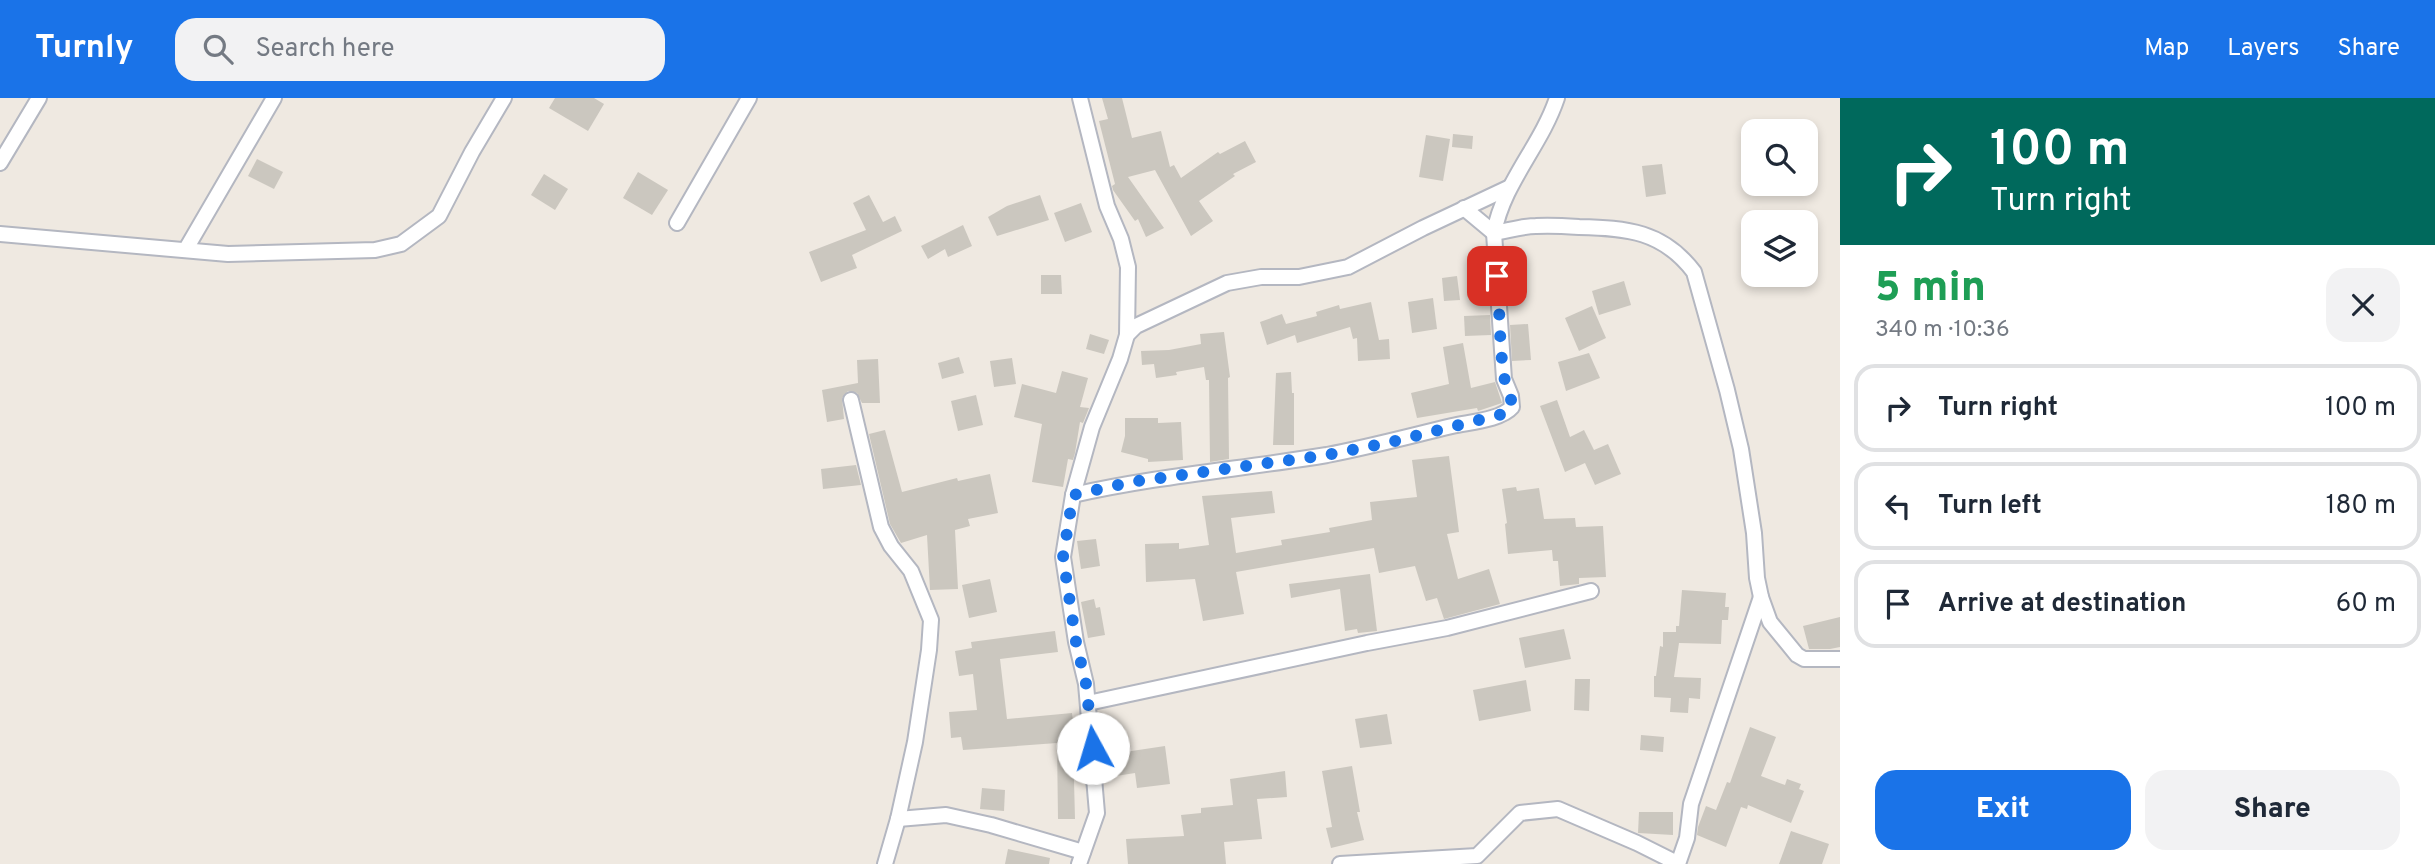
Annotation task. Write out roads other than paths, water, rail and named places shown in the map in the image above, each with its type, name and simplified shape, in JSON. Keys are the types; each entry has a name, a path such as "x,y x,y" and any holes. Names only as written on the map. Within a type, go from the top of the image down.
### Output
{"street":[{"path":"0,163 39,98"},
{"path":"186,249 274,98"},
{"path":"0,234 228,254 375,250 401,244 439,216 472,152 505,98"},
{"path":"677,223 748,98"},
{"path":"898,819 946,815 991,825 1081,858 1097,813 1088,704 1063,557 1073,495 1092,427 1127,335 1128,267 1121,239 1107,206 1080,98"},
{"path":"1073,495 1131,482 1326,455 1507,413 1512,407 1504,379 1494,233 1497,214 1508,188 1550,119 1557,98"},
{"path":"1127,335 1136,326 1227,283 1261,277 1299,277 1348,267 1508,188"},
{"path":"1464,208 1494,233 1533,226 1616,227 1638,232 1674,250 1694,272 1741,450 1761,597 1770,622 1797,655 1804,659 1840,659"},
{"path":"851,400 881,527 891,546 911,570 931,620 915,742 885,864"},
{"path":"1088,704 1447,628 1591,591"},
{"path":"1340,864 1477,856 1520,813 1558,809 1678,864 1687,838 1691,804 1761,597"}]}
